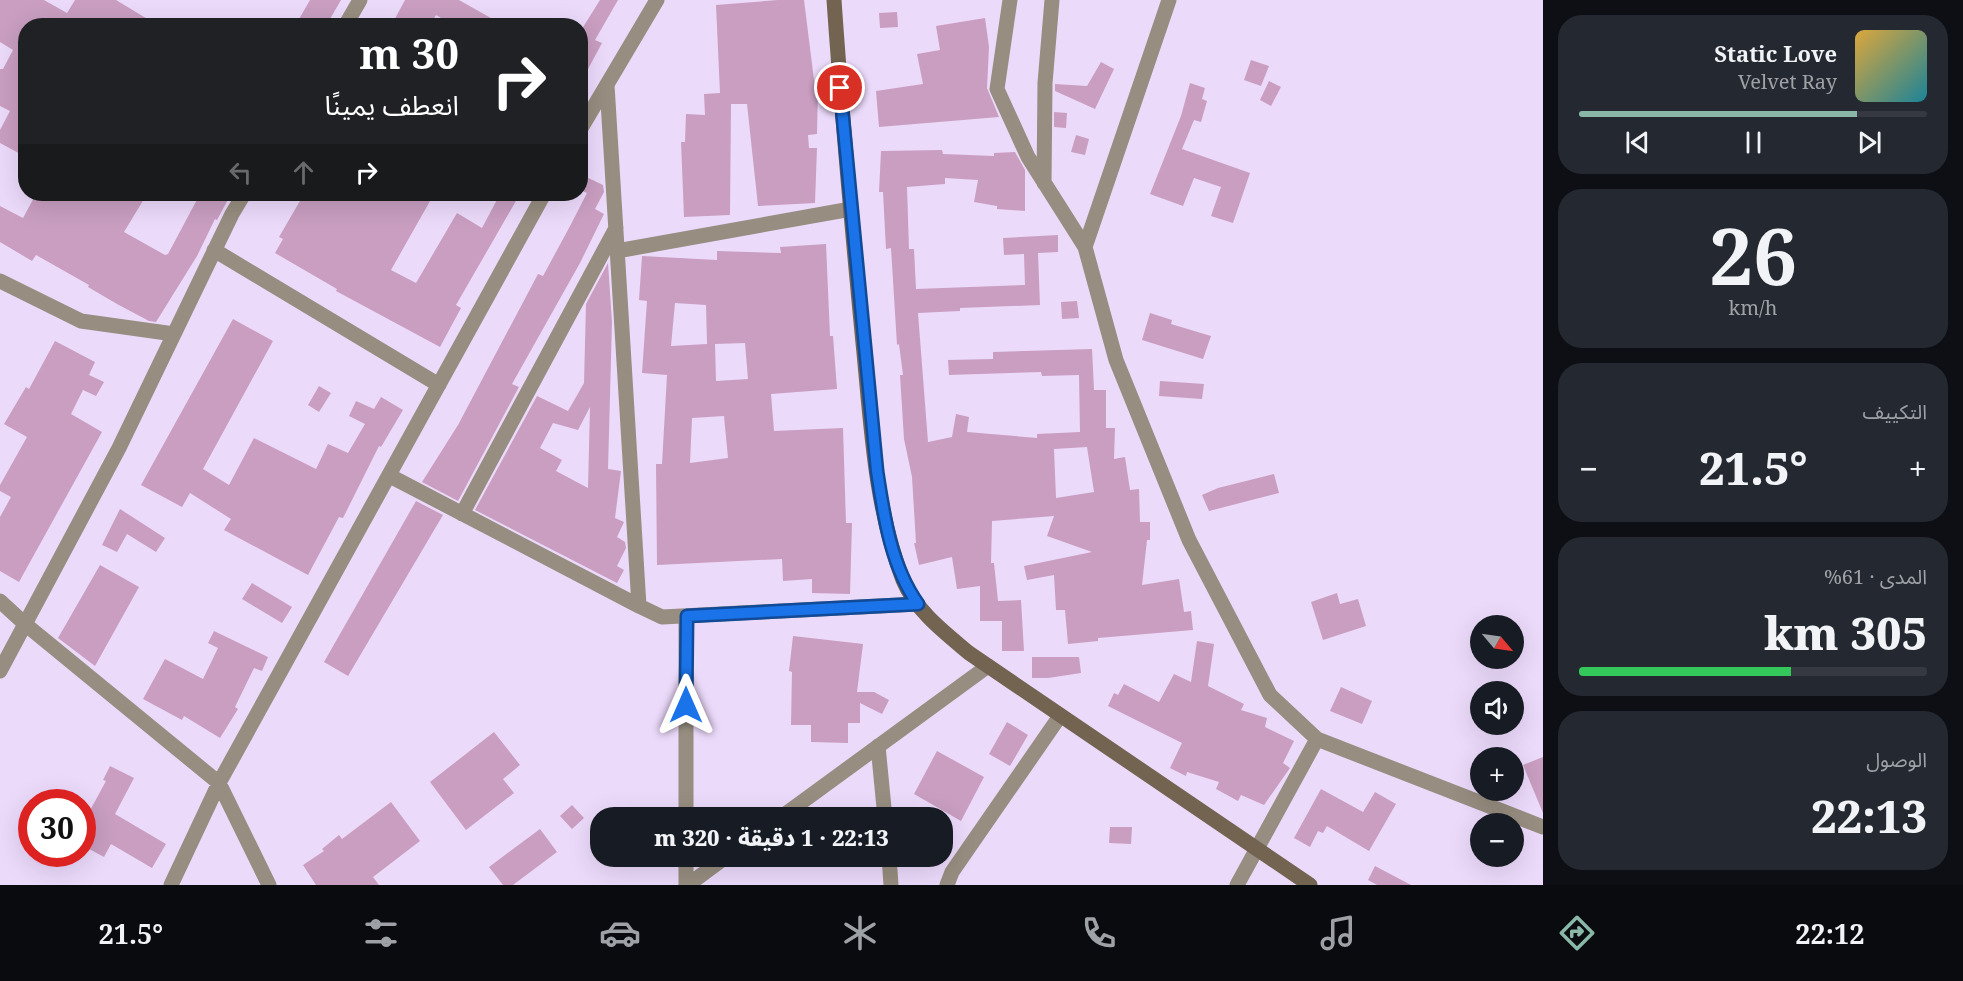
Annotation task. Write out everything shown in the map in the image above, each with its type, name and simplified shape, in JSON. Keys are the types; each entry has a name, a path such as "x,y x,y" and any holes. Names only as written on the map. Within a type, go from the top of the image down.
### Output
{"street":[{"path":"350,18 360,0"},
{"path":"588,116 657,0"},
{"path":"834,0 873,442 885,520 904,582 927,617 988,666 1310,885"},
{"path":"1010,0 997,89 1028,157 1085,246 1116,360 1189,540 1270,695 1317,739 1543,827"},
{"path":"1044,183 1045,83 1052,0"},
{"path":"1085,246 1169,0"},
{"path":"607,84 639,606"},
{"path":"0,671 119,448 214,250 240,201"},
{"path":"171,885 219,783 540,201"},
{"path":"617,251 851,209"},
{"path":"462,514 616,228"},
{"path":"214,250 439,385"},
{"path":"0,281 81,321 174,334"},
{"path":"390,476 662,617 918,604"},
{"path":"0,601 219,783 269,885"},
{"path":"686,807 687,616"},
{"path":"795,807 988,666"},
{"path":"947,885 952,872 1060,716"},
{"path":"1237,885 1317,739"},
{"path":"878,746 884,807"},
{"path":"686,867 687,885"},
{"path":"687,885 712,867"},
{"path":"890,867 891,885"}],"building":[{"path":"0,0 44,0 67,13 75,0 116,0 146,18 18,18 18,153 0,143 0,130 10,111 0,106 0,69 3,69 13,50 0,42"},
{"path":"310,0 341,0 331,18 300,18"},
{"path":"405,0 459,0 491,18 441,18 436,15 434,18 395,18"},
{"path":"600,0 618,0 595,40 602,43 588,69 588,19"},
{"path":"804,0 815,88 818,88 817,134 808,135 809,148 817,148 815,203 758,206 747,104 731,104 730,215 684,217 681,142 685,142 686,114 705,115 704,94 720,93 716,5"},
{"path":"897,12 898,27 880,28 879,13"},
{"path":"985,18 989,47 987,88 999,117 879,127 876,91 923,84 917,54 940,50 936,26"},
{"path":"1251,60 1269,66 1261,86 1244,80"},
{"path":"1101,62 1114,69 1095,109 1055,91 1055,84 1087,86"},
{"path":"1269,81 1281,87 1271,106 1260,100"},
{"path":"1190,83 1205,88 1202,99 1207,101 1201,122 1194,120 1182,149 1250,173 1233,223 1211,216 1221,187 1194,178 1183,206 1150,194 1181,116"},
{"path":"1054,112 1067,113 1066,128 1054,127"},
{"path":"1076,135 1089,139 1085,155 1071,152"},
{"path":"942,150 943,154 994,156 994,153 1015,152 1025,170 1025,211 997,209 997,206 974,202 978,180 945,178 945,184 907,187 909,249 914,249 916,289 1025,285 1024,254 1004,255 1003,238 1058,235 1058,252 1038,253 1040,305 960,308 960,311 918,313 928,442 952,437 956,414 969,417 967,432 1037,438 1037,434 1080,432 1079,375 1042,376 1041,372 949,375 948,360 993,359 993,352 1092,349 1094,390 1106,390 1106,428 1115,428 1114,459 1125,457 1130,490 1139,489 1140,522 1150,522 1150,540 1147,540 1142,585 1179,579 1184,612 1191,611 1193,630 1098,638 1098,641 1068,644 1065,610 1056,610 1054,575 1027,580 1024,566 1092,552 1047,536 1054,516 992,521 991,563 994,563 998,601 1021,600 1024,651 1002,651 1002,621 980,621 980,586 957,589 952,557 919,565 914,543 916,543 912,477 904,439 900,375 903,375 899,344 897,345 891,248 886,249 883,192 879,192 881,151","holes":["1087,447 1094,492 1056,498 1054,449"]},
{"path":"588,178 603,185 604,192 595,209 604,214 580,263 512,384 519,387 458,501 422,482 458,425 538,274 543,276 583,201 588,201"},
{"path":"32,201 143,201 124,232 165,255 168,254 196,201 227,201 217,220 215,219 197,256 156,322 149,321 117,304 36,255 32,261 0,242 0,206 23,218"},
{"path":"300,201 430,201 391,270 416,283 457,213 482,228 496,201 516,201 456,305 461,308 440,347 336,291 337,289 275,253 283,239 279,237"},
{"path":"826,244 830,336 833,336 837,389 771,394 774,431 843,428 846,523 852,523 850,594 812,593 812,579 783,581 782,559 657,565 656,464 662,464 667,375 642,373 647,301 639,300 642,256 717,260 717,251 781,253 780,247","holes":["675,303 706,305 707,344 671,346","745,343 748,379 716,381 715,344","724,416 728,458 690,463 692,418"]},
{"path":"608,263 612,322 608,469 621,471 615,518 624,522 617,537 625,542 626,548 617,566 624,570 617,583 475,510 537,396 568,411 584,383 586,304","holes":["590,407 588,488 556,471 562,460 540,448 553,423 578,430"]},
{"path":"1077,301 1079,318 1062,319 1061,302"},
{"path":"1150,313 1172,320 1171,324 1211,336 1203,359 1142,340"},
{"path":"233,319 273,341 203,469 229,485 254,438 316,469 328,444 348,453 365,424 349,416 356,401 374,409 381,397 403,410 381,447 379,446 343,518 339,517 308,575 224,530 231,519 190,493 182,507 141,485"},
{"path":"55,341 95,362 89,375 104,382 96,396 83,390 71,414 102,432 19,582 0,571 0,517 11,497 0,491 0,485 27,437 4,424 26,387 29,389"},
{"path":"1160,381 1204,384 1202,399 1159,396"},
{"path":"319,386 331,393 319,412 308,405"},
{"path":"1274,474 1279,493 1209,511 1202,495 1218,488"},
{"path":"416,501 443,515 348,676 324,662"},
{"path":"120,509 165,538 156,552 127,534 117,552 102,545"},
{"path":"100,565 139,587 95,666 58,638"},
{"path":"252,583 292,607 282,623 242,599"},
{"path":"1337,593 1340,604 1358,599 1366,626 1323,640 1311,602"},
{"path":"214,631 268,657 262,671 254,668 235,707 238,709 220,738 184,716 182,720 143,699 165,659 203,679 218,648 208,643"},
{"path":"793,636 863,644 857,692 874,692 889,700 882,714 860,703 860,723 848,723 848,743 811,742 811,725 791,725 792,672 789,671"},
{"path":"1197,641 1214,644 1208,686 1244,704 1241,710 1267,718 1265,727 1294,741 1283,763 1290,768 1264,805 1241,795 1238,801 1216,789 1219,782 1187,772 1186,776 1170,768 1182,743 1108,706 1114,693 1118,695 1124,684 1159,702 1174,674 1191,682"},
{"path":"1032,657 1079,657 1081,673 1032,678"},
{"path":"1341,687 1372,701 1362,724 1330,711"},
{"path":"1007,722 1028,735 1010,766 989,754"},
{"path":"494,732 520,765 503,779 514,793 466,830 430,782"},
{"path":"937,751 984,777 961,821 953,816 953,807 937,807 914,794"},
{"path":"1543,757 1543,813 1524,767 1524,765"},
{"path":"110,766 134,778 115,814 166,844 152,868 111,844 104,857 96,853 96,799 106,781 103,780"},
{"path":"1321,789 1363,812 1375,792 1396,804 1369,851 1327,826 1323,833 1318,831 1310,847 1294,838"},
{"path":"391,802 420,841 373,877 379,885 316,885 303,865 324,851 322,849 339,835 342,839"},
{"path":"572,805 584,818 572,829 560,816"},
{"path":"1110,827 1132,827 1131,844 1109,843"},
{"path":"540,829 557,852 513,885 503,885 489,867"},
{"path":"1375,866 1411,885 1377,885 1368,880"}],"route":[{"path":"686,705 687,616 918,604 904,582 898,564 885,520 877,471 840,88"}]}
